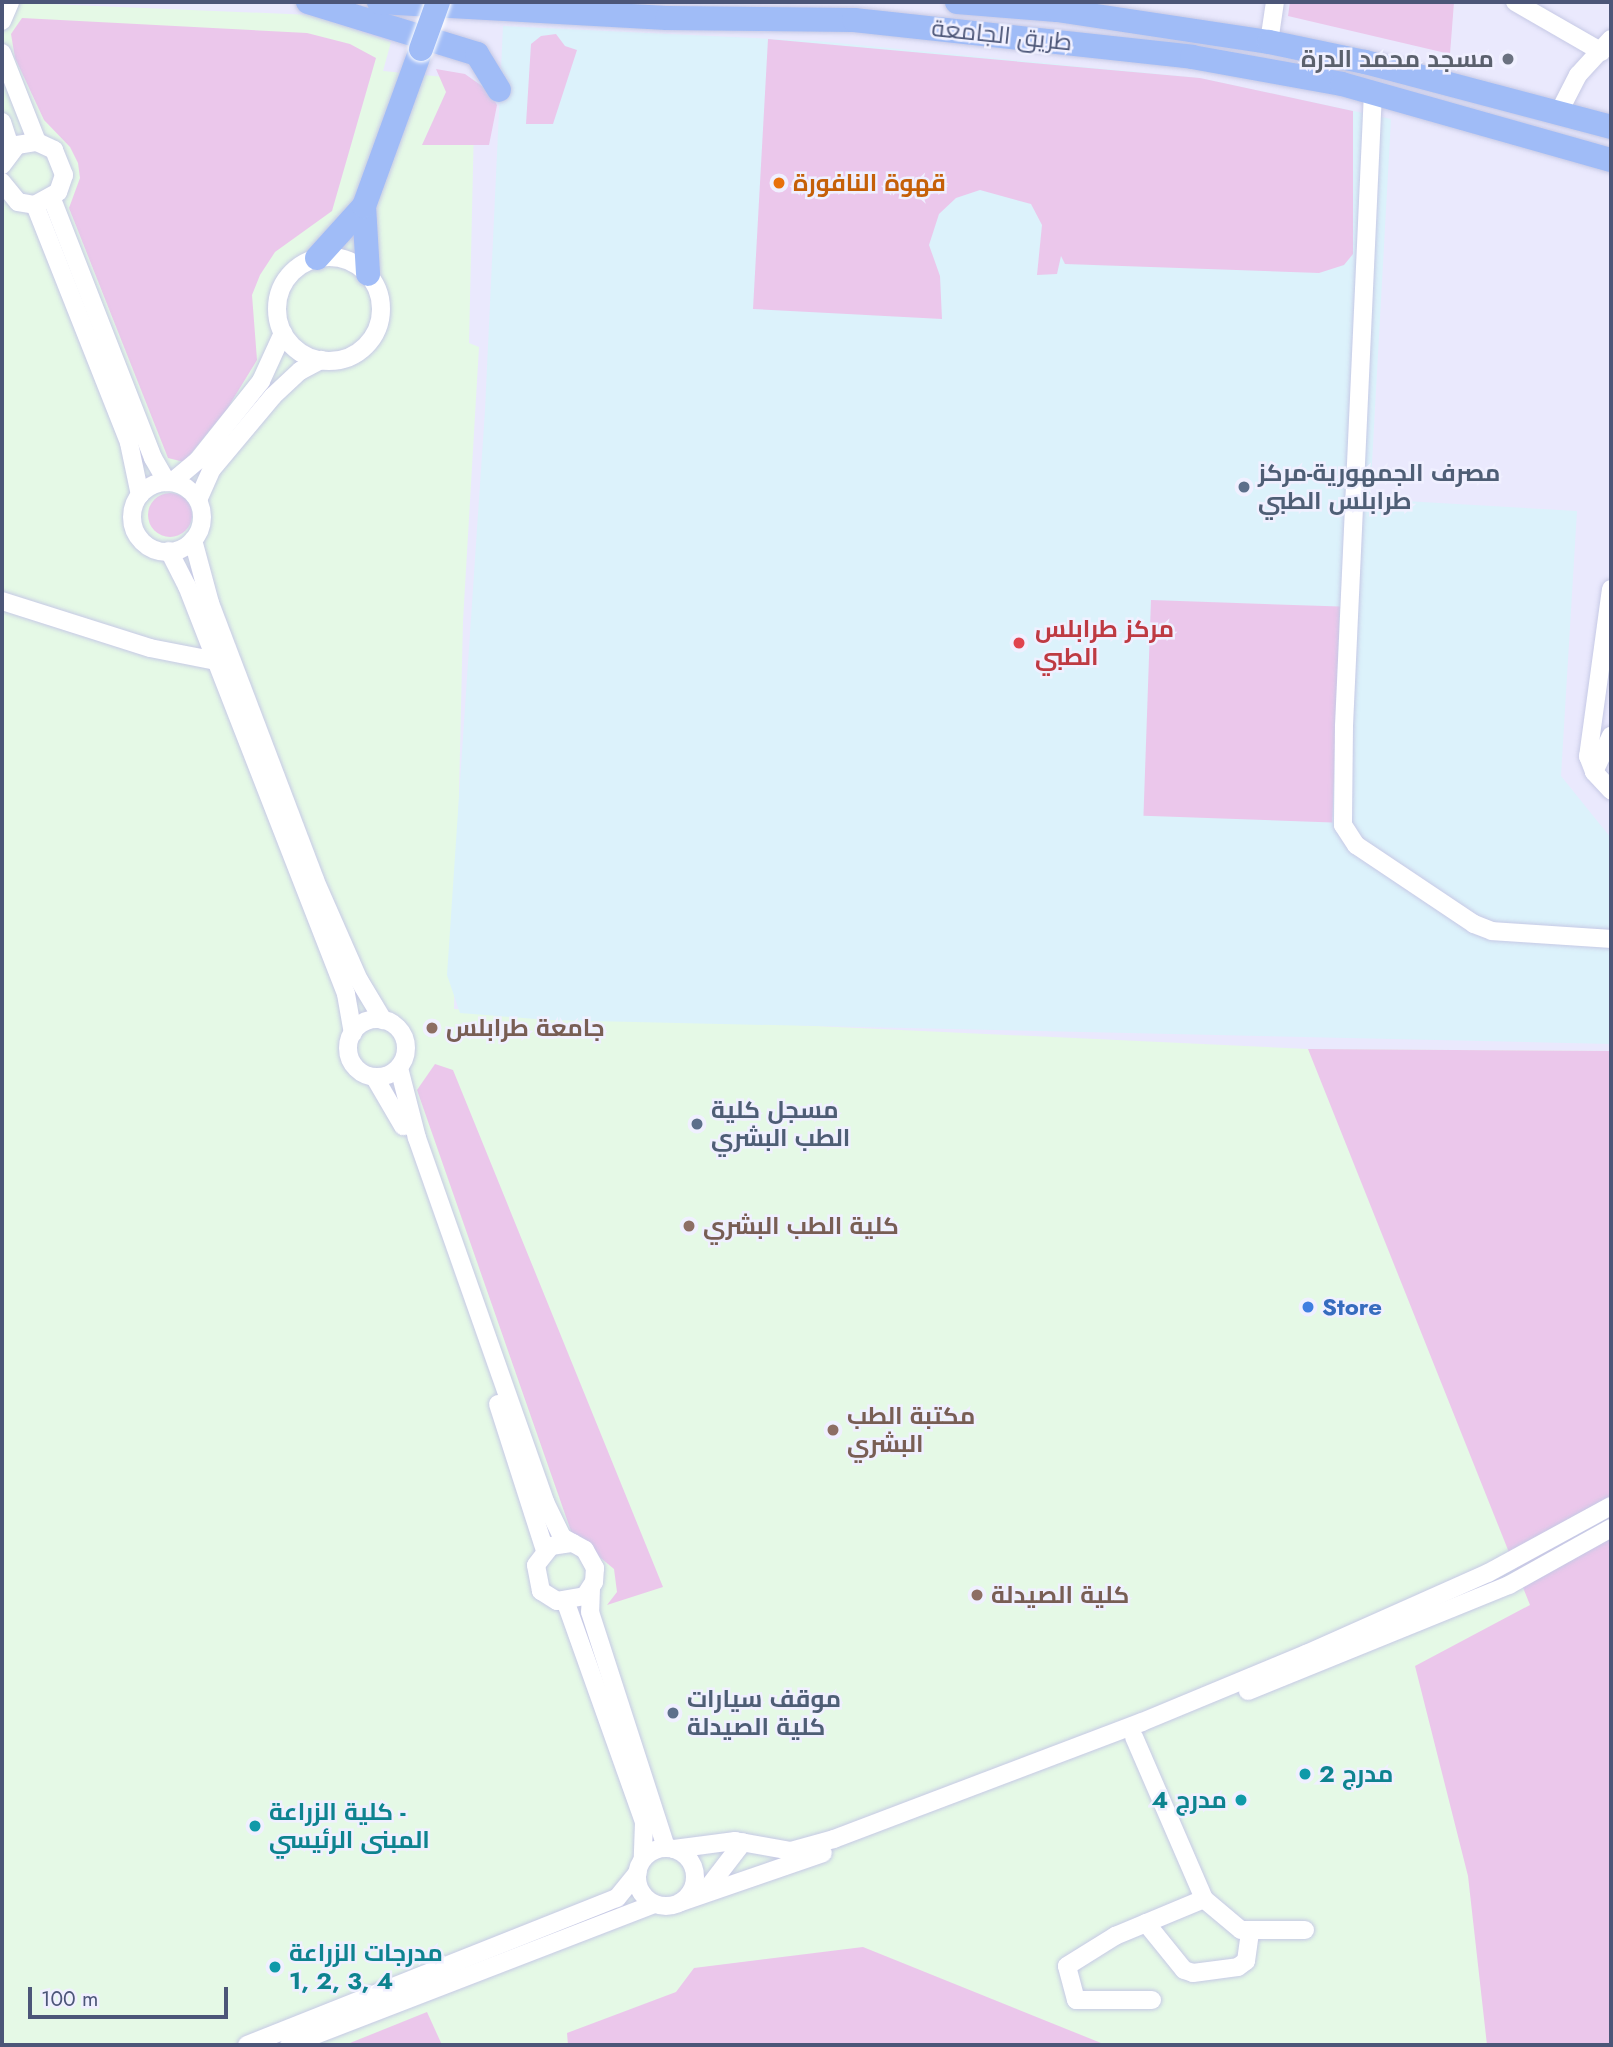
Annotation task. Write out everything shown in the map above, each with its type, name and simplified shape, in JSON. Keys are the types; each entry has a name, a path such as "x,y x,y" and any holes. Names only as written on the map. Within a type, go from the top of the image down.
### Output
{"highway":[{"path":"308,2 477,54 499,90"},
{"name":"طريق الجامعة","path":"379,2 667,18 854,20 1192,57 1373,92 1611,160"},
{"path":"317,258 364,206 439,2"},
{"name":"طريق الجامعة","path":"957,2 1057,10 1269,42 1611,127"},
{"path":"364,206 368,274"}],"street":[{"path":"2,21 10,2"},
{"path":"1269,42 1275,2"},
{"path":"1515,2 1607,46 1578,75 1559,112"},
{"path":"2,53 37,142"},
{"path":"1373,92 1343,726 1346,833 1356,845 1474,924 1492,930 1611,939"},
{"path":"2,122 12,149"},
{"path":"2,165 12,149 37,142 54,150 63,165 62,184 43,202 18,202 3,188"},
{"path":"43,202 153,458 170,482 187,488 198,500 202,521 193,540 169,551 150,547 136,533 132,513 140,495 132,451 43,202"},
{"path":"198,500 212,469 273,396 300,371 321,360 349,357 366,345 378,328 381,299 368,274 345,259 317,258 294,271 280,293 279,320 283,332 299,351 321,360"},
{"path":"140,495 170,482 198,460 261,381 283,332"},
{"path":"193,540 210,603 315,880 359,980 383,1020"},
{"path":"169,551 216,661 346,994 353,1033 351,1062 375,1077 400,1118 545,1550"},
{"path":"1611,589 1588,756 1594,772 1611,790"},
{"path":"2,601 150,648 216,661"},
{"path":"1594,772 1611,736"},
{"path":"353,1033 363,1023 383,1020 396,1026 406,1041 399,1068 409,1113 545,1503 556,1527 593,1561 590,1612 670,1848 688,1858 695,1872 692,1889 681,1902"},
{"path":"375,1077 399,1068"},
{"path":"247,2045 617,1898 640,1866 670,1848 743,1842 791,1851 834,1839 1142,1722 1500,1567 1611,1506"},
{"path":"289,2045 655,1904 681,1902 876,1835 1134,1737 1509,1585 1611,1528"},
{"path":"573,1543 545,1550 536,1565 537,1583 548,1597 566,1603 591,1588"},
{"path":"1500,1567 1509,1585"},
{"path":"566,1603 644,1822 640,1866 645,1896 655,1904"},
{"path":"1134,1737 1204,1899 1241,1930 1305,1930"},
{"path":"704,1892 743,1842"},
{"path":"1152,2000 1076,2000 1067,1965 1146,1923 1204,1899"},
{"path":"1146,1923 1184,1970 1193,1973 1238,1967 1247,1961 1250,1931"}],"shaded area":[{"name":"جامعة طرابلس","path":"2,2 312,15 391,42 383,71 475,80 469,343 479,347 463,621 454,1009 1308,1049 1611,1051 1611,2045 2,2045"},
{"path":"1290,2 1454,2 1450,54 1288,16"},
{"path":"22,18 307,33 350,44 376,58 332,211 275,252 260,275 252,295 257,360 227,409 184,462 168,458 69,208 80,178 78,163 70,147 44,120 15,58 11,34"},
{"name":"مركز طرابلس الطبي","path":"503,26 816,41 1200,78 1391,119 1370,499 1577,511 1561,776 1611,838 1611,1044 548,1020 460,1013 447,975 485,410"},
{"path":"556,34 565,46 577,50 553,124 526,124 531,44 541,36"},
{"path":"768,39 1200,78 1353,111 1353,254 1344,265 1319,273 1065,264 1061,256 1057,274 1037,275 1042,225 1031,204 980,190 956,198 939,214 929,245 940,276 942,319 753,309"},
{"path":"436,69 465,74 489,91 497,105 489,145 422,145 446,92"},
{"path":"170,493 186,499 192,515 186,531 170,537 154,531 148,515 154,499"},
{"path":"1151,600 1340,607 1332,822 1143,816"},
{"path":"1308,1049 1611,1051 1611,2045 1487,2045 1468,1876 1415,1666 1530,1605"},
{"path":"435,1064 453,1070 663,1587 607,1605 617,1592 614,1569 572,1534 417,1090"},
{"path":"863,1947 1106,2045 568,2045 567,2033 676,1992 694,1968"},
{"path":"427,2012 442,2045 345,2045"}],"place":[{"name":"مسجد محمد الدرة","path":"1508,59"},
{"name":"قهوة النافورة","path":"779,183"},
{"name":"مصرف الجمهورية-مركز طرابلس الطبي","path":"1244,487"},
{"name":"مركز طرابلس الطبي","path":"1019,643"},
{"name":"جامعة طرابلس","path":"432,1028"},
{"name":"مسجل كلية الطب البشري","path":"697,1124"},
{"name":"كلية الطب البشري","path":"689,1226"},
{"name":"Store","path":"1308,1307"},
{"name":"مكتبة الطب البشري","path":"833,1430"},
{"name":"كلية الصيدلة","path":"977,1595"},
{"name":"موقف سيارات كلية الصيدلة","path":"673,1713"},
{"name":"مدرج 2","path":"1305,1774"},
{"name":"مدرج 4","path":"1241,1800"},
{"name":"كلية الزراعة - المبنى الرئيسي","path":"255,1826"},
{"name":"مدرجات الزراعة 1, 2, 3, 4","path":"275,1967"}]}
